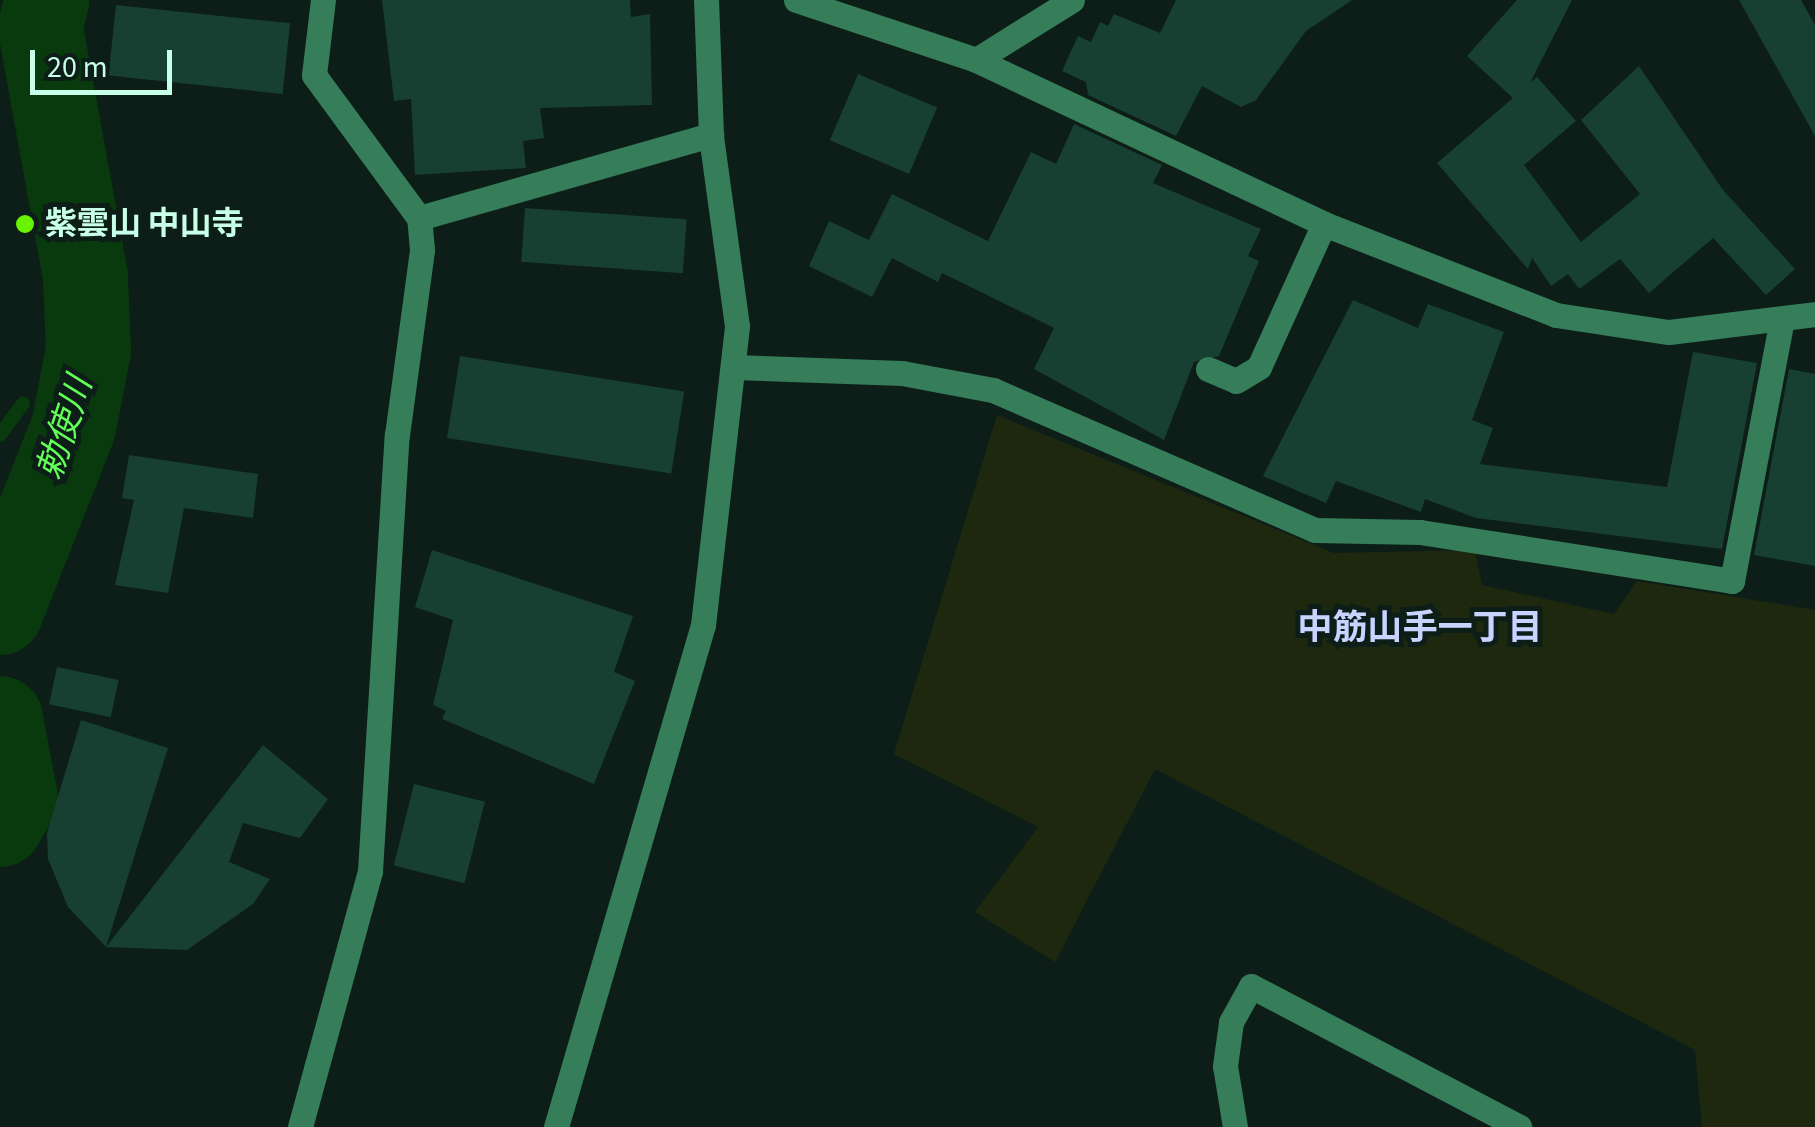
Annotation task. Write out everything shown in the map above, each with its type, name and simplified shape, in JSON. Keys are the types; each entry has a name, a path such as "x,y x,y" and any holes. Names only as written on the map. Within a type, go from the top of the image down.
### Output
{"street":[{"path":"300,1127 370,872 419,218 314,75 323,0"},
{"path":"556,1127 693,679 733,367 736,294 711,135 706,0"},
{"path":"796,0 976,60 1324,224 1556,315 1669,332 1815,314"},
{"path":"976,60 1072,0"},
{"path":"419,218 711,135"},
{"path":"1208,369 1236,381 1259,367 1324,224"},
{"path":"733,367 902,373 993,390 1315,530 1420,532 1732,581 1782,320"},
{"path":"1235,1127 1224,1066 1231,1022 1251,986 1519,1127"}],"green space":[{"path":"997,415 1334,553 1475,550 1482,585 1614,614 1637,581 1815,610 1815,1127 1702,1127 1695,1050 1155,769 1055,962 975,912 1038,827 894,754"}],"building":[{"path":"382,0 630,0 631,17 650,14 652,105 540,108 544,138 523,141 526,168 415,175 411,99 394,101"},
{"path":"1176,0 1352,0 1306,31 1256,100 1241,107 1202,86 1176,136 1088,95 1086,82 1062,71 1078,36 1091,42 1100,22 1108,26 1114,14 1160,33"},
{"path":"1517,0 1572,0 1530,83 1537,77 1576,121 1524,165 1581,242 1640,194 1581,120 1639,66 1723,190 1795,269 1766,295 1713,238 1649,293 1620,259 1579,289 1568,274 1551,286 1532,258 1528,269 1437,163 1513,98 1467,56"},
{"path":"1739,0 1801,0 1815,25 1815,136"},
{"path":"116,5 290,23 283,94 109,76"},
{"path":"858,74 937,108 909,174 830,140"},
{"path":"1074,124 1162,165 1153,183 1261,229 1248,256 1259,261 1219,356 1194,362 1164,440 1034,369 1054,328 942,273 938,282 892,258 872,297 809,266 829,221 869,240 892,194 988,241 1031,152 1056,164"},
{"path":"525,208 687,219 683,273 521,262"},
{"path":"1353,300 1418,328 1428,304 1504,332 1472,420 1493,428 1480,464 1667,487 1693,352 1757,363 1722,549 1476,518 1425,499 1421,512 1336,481 1326,503 1263,476"},
{"path":"460,356 684,392 671,473 447,438"},
{"path":"1789,369 1815,374 1815,566 1754,555"},
{"path":"129,455 258,474 253,518 184,508 168,593 115,585 134,500 122,498"},
{"path":"432,550 633,616 614,672 635,681 594,784 442,719 446,711 433,705 453,620 415,607"},
{"path":"57,667 119,680 111,717 49,704"},
{"path":"81,720 168,748 106,947 68,907 48,859 47,833"},
{"path":"263,745 328,799 300,838 243,823 229,862 270,879 253,904 187,950 106,947"},
{"path":"414,784 485,802 465,883 394,866"}],"waterway":[{"name":"勅使川","path":"0,612 73,427 88,349 85,276 40,28 46,0"},
{"path":"0,435 23,403"},
{"name":"勅使川","path":"0,718 15,798 0,824"}],"place":[{"name":"紫雲山 中山寺","path":"25,224"}],"district":[{"name":"中筋山手一丁目","path":"1420,628"}]}
